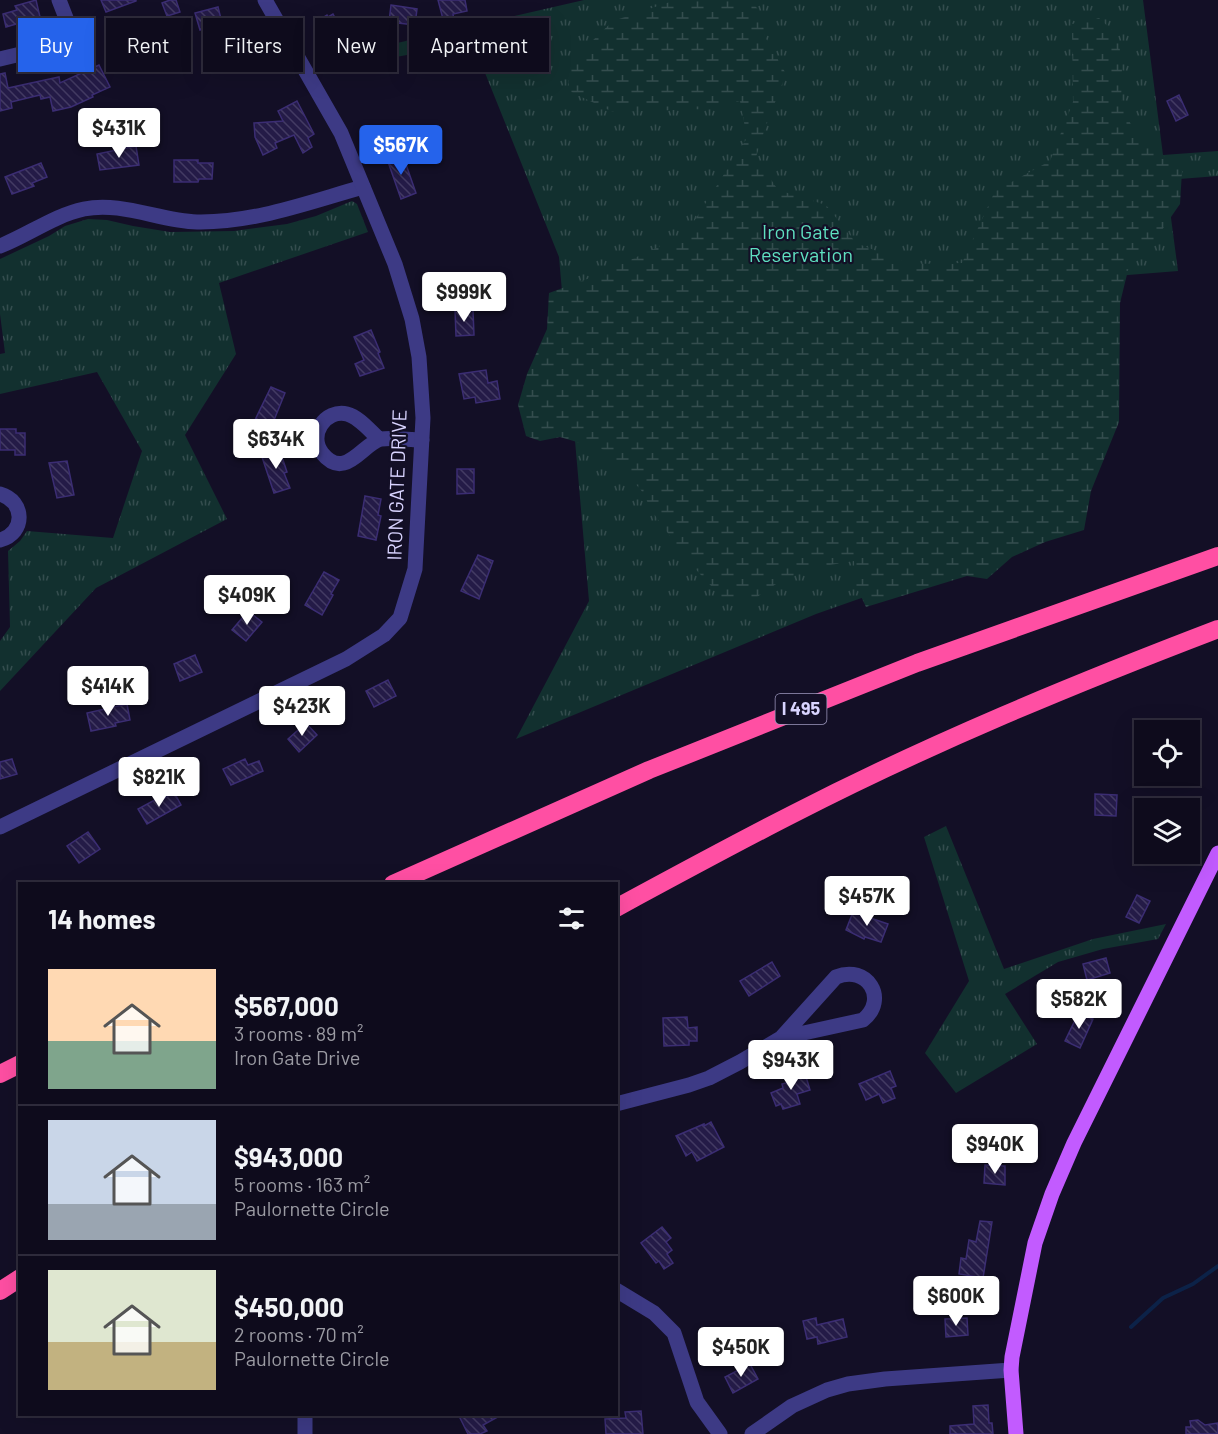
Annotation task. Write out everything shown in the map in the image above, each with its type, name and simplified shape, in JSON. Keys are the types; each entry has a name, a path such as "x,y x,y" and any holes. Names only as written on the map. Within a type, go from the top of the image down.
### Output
{"highway":[{"name":"I 495","path":"397,882 649,770 917,663 1218,556"},
{"path":"618,907 794,813 950,739 1110,670 1218,629"},
{"path":"0,1074 18,1065"},
{"path":"0,1291 18,1279"}],"main road":[{"path":"1016,1434 1011,1370 1035,1243 1052,1194 1079,1132 1217,855"}],"street":[{"path":"0,59 75,41 59,0"},
{"name":"IRON GATE DRIVE","path":"0,826 346,659 384,635 400,618 416,569 423,418 419,357 412,319 395,264 341,133 265,0"},
{"path":"0,246 61,217 95,207 119,209 175,220 216,222 266,214 363,187"},
{"path":"379,439 422,440"},
{"path":"0,494 13,500 20,514 19,524 14,533 0,540"},
{"path":"618,1104 666,1093 709,1078 781,1038 863,1020 873,1007 874,996 871,986 858,975 847,974 836,977 781,1038"},
{"path":"618,1291 654,1313 674,1334 697,1402 720,1434"},
{"path":"752,1434 792,1406 827,1390 848,1384 885,1379 1011,1370"},
{"path":"305,1416 305,1434"}],"green space":[{"name":"Iron Gate Reservation","path":"584,0 1143,0 1163,155 1218,151 1218,176 1166,180 1178,271 1040,282 1066,526 816,614 516,739 589,601 559,257 485,72 549,72 549,18 506,18"},
{"path":"676,0 751,0 762,15 765,36 786,74 756,157 778,190 826,205 856,243 910,264 962,263 995,191 1050,161 1073,102 1072,24 1099,18 1118,36 1122,66 1121,103 1133,129 1182,171 1180,204 1155,240 1131,258 1120,303 1119,422 1091,491 1084,530 1045,542 1012,557 987,579 967,576 866,607 856,586 854,561 818,567 782,580 757,597 725,601 688,561 654,514 641,490 604,450 560,437 540,441 526,436 518,405 527,374 547,329 549,293 598,275 686,234 747,138 740,101 705,109 613,112 569,91 568,71 590,43 613,21"},
{"name":"Iron Gate Reservation","path":"409,40 409,55 397,57 397,43"},
{"path":"352,201 357,204 368,232 219,283 236,354 185,435 227,519 96,588 0,691 0,641 10,627 8,551 20,541 27,531 113,538 142,451 97,372 0,394 0,354 5,353 0,314 0,259 65,226 88,219 107,220 170,232 234,231 287,224 316,216"},
{"path":"946,826 1004,969 1093,939 1166,924 1158,939 1103,949 1058,962 1005,994 1037,1044 956,1093 925,1053 969,981 924,837"}],"building":[{"path":"36,0 40,17 18,18 18,23 6,27 3,14 17,10 15,6"},
{"path":"101,0 136,0 136,1 106,12"},
{"path":"176,0 180,12 167,16 162,3"},
{"path":"438,0 465,0 467,11 453,14 454,18 443,18"},
{"path":"391,5 417,9 416,18 409,18 409,24 397,23 397,18 389,18"},
{"path":"218,7 221,18 203,18 203,29 200,30 195,13"},
{"path":"333,14 335,18 322,18 327,15 328,17"},
{"path":"99,65 110,87 92,95 93,97 71,107 53,111 50,97 41,99 40,95 11,102 12,108 0,111 0,74 5,73 8,88 59,77 60,83 84,72 94,72 94,67"},
{"path":"1179,95 1188,115 1176,121 1167,101"},
{"path":"297,101 314,134 308,138 312,147 303,153 294,135 275,143 277,148 263,155 255,137 254,123 283,121 278,111"},
{"path":"136,146 139,165 100,170 97,154"},
{"path":"402,153 416,193 401,199 387,159"},
{"path":"174,160 198,160 198,163 213,163 212,179 199,179 198,182 174,182"},
{"path":"41,163 47,177 32,183 34,186 12,194 5,177"},
{"path":"455,310 473,310 474,335 456,336"},
{"path":"371,330 384,368 360,376 355,364 364,360 354,337"},
{"path":"486,370 488,383 497,381 500,399 476,403 475,397 464,399 459,374"},
{"path":"271,387 285,393 270,430 254,422"},
{"path":"0,429 16,429 16,433 25,433 25,455 15,455 15,450 0,450"},
{"path":"279,448 287,472 284,473 290,488 274,493 261,454"},
{"path":"67,461 74,495 57,498 49,463"},
{"path":"457,469 474,469 474,493 457,494"},
{"path":"365,496 381,499 378,515 381,516 376,540 358,536"},
{"path":"478,555 493,561 479,599 461,591"},
{"path":"324,572 339,580 322,615 305,605"},
{"path":"248,611 262,622 246,641 232,630"},
{"path":"195,655 202,672 180,681 174,664"},
{"path":"388,680 396,696 374,707 366,691"},
{"path":"127,704 130,720 115,723 116,726 91,731 87,713"},
{"path":"306,723 317,735 299,752 288,739"},
{"path":"12,759 17,774 0,779 0,762"},
{"path":"245,759 248,765 259,761 263,771 231,785 223,769"},
{"path":"174,792 181,805 147,824 138,809"},
{"path":"1095,794 1117,795 1116,816 1095,815"},
{"path":"88,832 100,849 79,863 67,846"},
{"path":"1137,895 1150,901 1139,923 1126,917"},
{"path":"853,912 888,924 881,942 865,937 864,939 846,930"},
{"path":"1106,958 1110,973 1087,980 1083,964"},
{"path":"772,962 780,976 749,996 740,981"},
{"path":"1079,1012 1093,1019 1080,1048 1065,1041"},
{"path":"687,1017 688,1028 697,1027 697,1041 689,1041 689,1045 664,1046 663,1018"},
{"path":"804,1070 810,1090 797,1094 800,1104 783,1109 781,1104 776,1106 771,1093 783,1088 782,1084 793,1081 791,1075"},
{"path":"890,1071 896,1086 891,1088 895,1098 883,1103 879,1094 866,1100 859,1084"},
{"path":"711,1122 724,1147 697,1161 692,1152 686,1156 676,1136"},
{"path":"985,1165 1005,1166 1005,1185 984,1183"},
{"path":"980,1221 992,1222 983,1278 959,1274 961,1258 966,1259 969,1240 976,1242"},
{"path":"662,1227 671,1238 666,1242 672,1250 667,1254 673,1263 664,1269 659,1261 656,1263 641,1243"},
{"path":"816,1318 817,1325 843,1319 847,1337 818,1344 817,1337 807,1339 803,1321"},
{"path":"967,1318 968,1335 946,1337 945,1319"},
{"path":"750,1364 758,1379 733,1393 725,1377"},
{"path":"988,1405 989,1423 992,1423 993,1434 950,1434 950,1426 974,1424 973,1406"},
{"path":"641,1411 643,1434 606,1434 605,1419 626,1418 625,1412"},
{"path":"459,1416 499,1416 483,1425 487,1431 480,1434 468,1434"},
{"path":"1198,1420 1205,1425 1218,1423 1218,1434 1186,1434 1186,1427 1191,1427 1190,1421"}],"waterway":[{"path":"1131,1327 1163,1298 1193,1284 1218,1266"}]}
